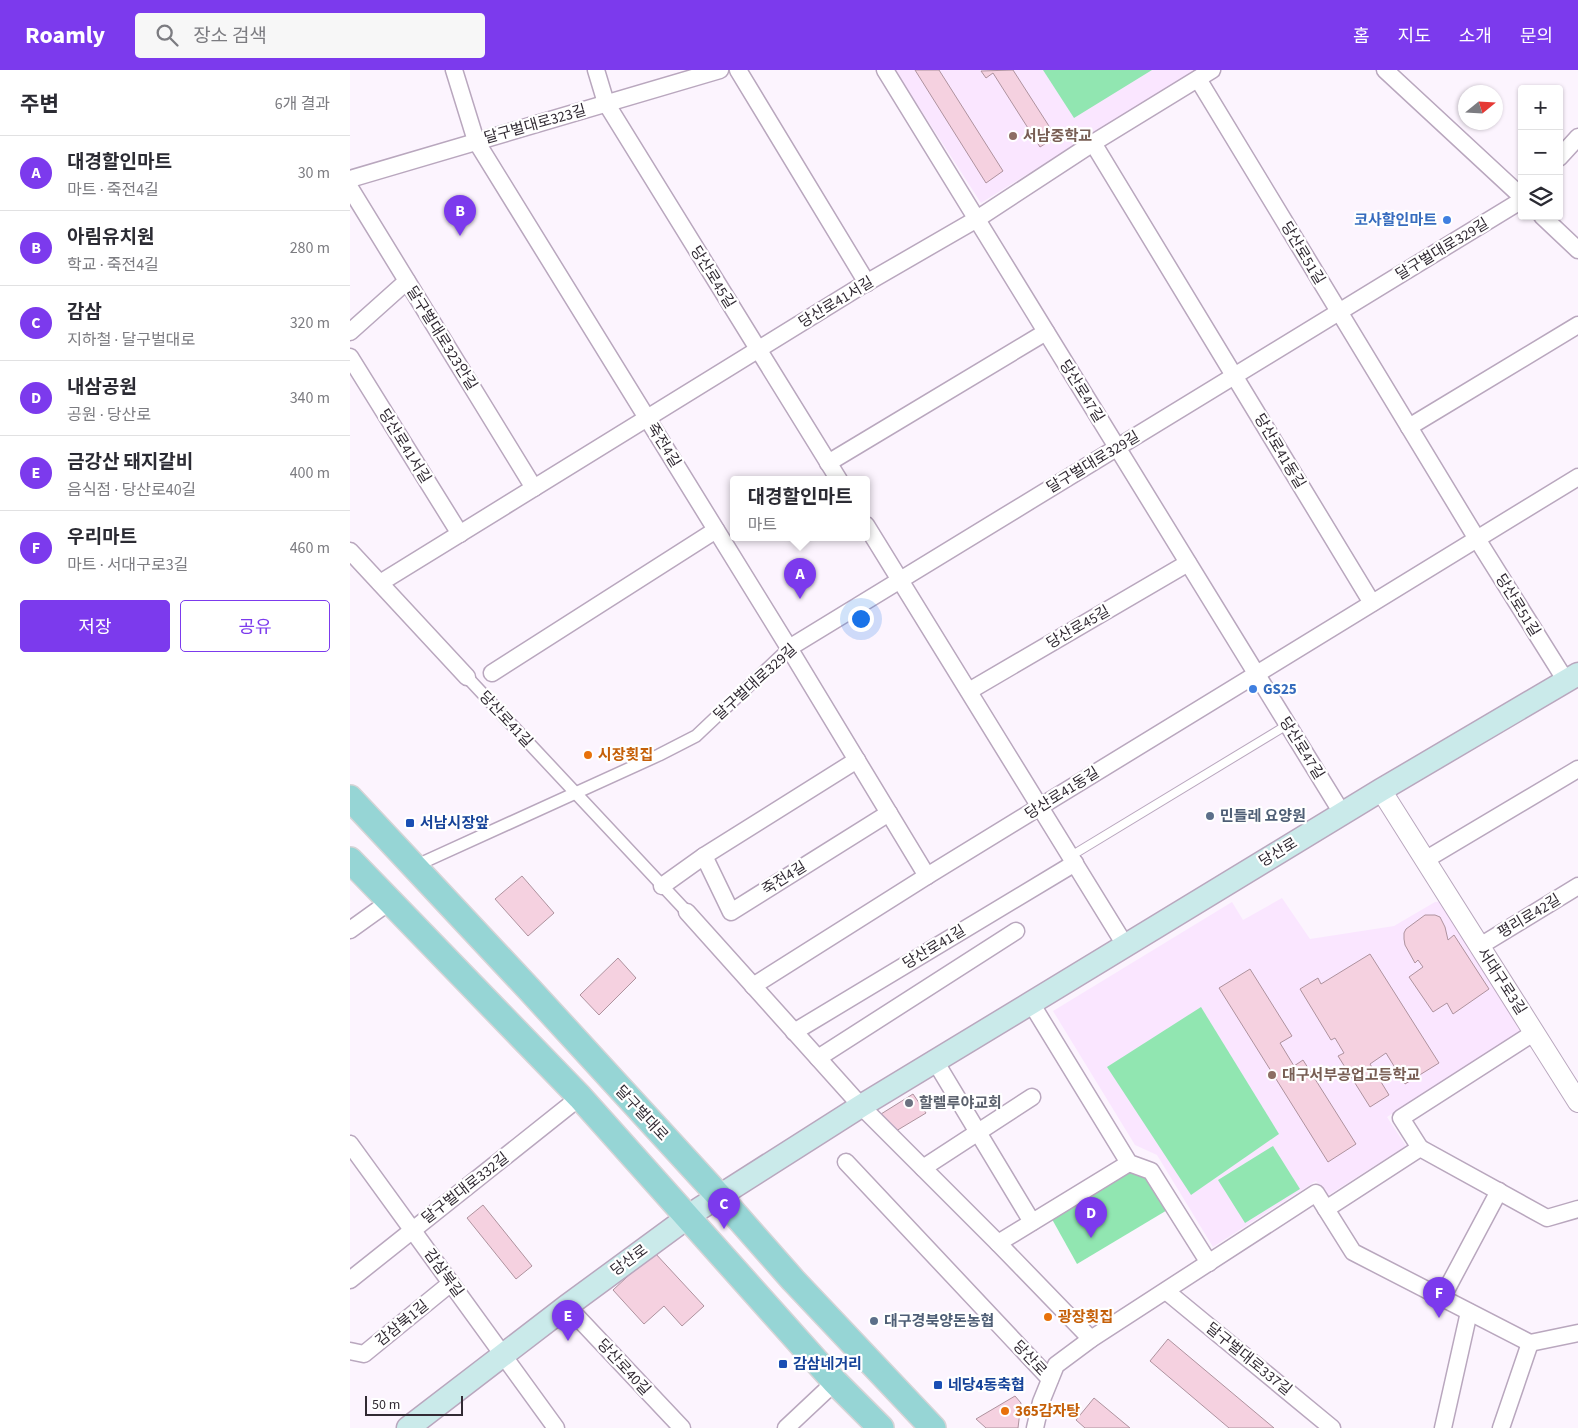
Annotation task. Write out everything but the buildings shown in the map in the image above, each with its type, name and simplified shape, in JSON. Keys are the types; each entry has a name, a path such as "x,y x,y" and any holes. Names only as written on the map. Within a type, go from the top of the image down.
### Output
{"main road":[{"name":"당산로","path":"408,1428 567,1306 718,1196 1031,1002 1342,813 1572,677"},
{"name":"달구벌대로","path":"350,798 415,866 793,1280 933,1428"},
{"path":"350,860 580,1097 835,1382 881,1428"},
{"path":"738,1272 745,1264 752,1262 759,1264 775,1281 783,1283 793,1280"}],"street":[{"name":"죽전4길","path":"454,70 476,142 789,648 927,876"},
{"name":"당산로45길","path":"596,70 606,103 836,476"},
{"name":"달구벌대로323길","path":"350,179 720,70"},
{"path":"738,70 867,283"},
{"name":"당산로47길","path":"885,70 1342,813"},
{"path":"1386,70 1518,195"},
{"name":"당산로41서길","path":"380,583 867,283 977,219 1093,143 1205,74"},
{"name":"당산로51길","path":"1205,74 1339,312 1477,539 1572,677"},
{"path":"1563,154 1578,137"},
{"path":"1093,143 1234,376"},
{"name":"달구벌대로323안길","path":"350,188 534,488"},
{"name":"달구벌대로329길","path":"415,866 696,736 789,648 1518,201"},
{"path":"1546,220 1578,250"},
{"path":"350,332 407,281"},
{"path":"1409,427 1578,325"},
{"path":"828,463 1046,332"},
{"name":"당산로41서길","path":"350,357 460,534"},
{"name":"당산로41동길","path":"1234,376 1372,603"},
{"name":"당산로41동길","path":"753,986 927,876 1578,477"},
{"name":"당산로41길","path":"492,673 716,530"},
{"path":"870,531 1125,945"},
{"name":"당산로41길","path":"350,552 662,886 862,1106"},
{"name":"당산로45길","path":"969,691 1188,563"},
{"path":"662,886 704,856 857,760"},
{"path":"1425,860 1578,769"},
{"name":"서대구로3길","path":"1381,790 1578,1102"},
{"name":"죽전4길","path":"704,856 731,912 889,813"},
{"name":"당산로41길","path":"794,1032 1073,859"},
{"name":"평리로42길","path":"1480,946 1578,886"},
{"path":"350,930 389,902"},
{"name":"당산로41길","path":"818,1058 1016,931"},
{"path":"1031,1002 1129,1163 1152,1171 1209,1263"},
{"path":"1535,1032 1401,1118 1420,1148 1547,1218 1578,1209"},
{"path":"935,1061 1032,1222"},
{"name":"달구벌대로332길","path":"350,1280 580,1097"},
{"path":"923,1168 1032,1097"},
{"path":"862,1106 1091,1339"},
{"name":"감삼북길","path":"350,1144 556,1428"},
{"path":"1326,1209 1420,1148"},
{"name":"당산로","path":"846,1162 1050,1379"},
{"path":"998,1243 1129,1163"},
{"path":"1442,1298 1499,1191"},
{"path":"1035,1428 1041,1402 1056,1365 1091,1339 1316,1193 1353,1252 1530,1343 1578,1333"},
{"name":"감삼북1길","path":"350,1352 364,1354 451,1283"},
{"name":"달구벌대로337길","path":"1166,1291 1332,1428"},
{"name":"당산로40길","path":"567,1306 682,1428"},
{"path":"1443,1428 1468,1312"},
{"path":"1501,1428 1530,1343"},
{"path":"786,1428 835,1382"}],"lane":[{"path":"1073,859 1287,725"}],"shaded area":[{"name":"서남중학교","path":"895,70 1195,70 981,203"},
{"name":"대구서부공업고등학교","path":"1282,898 1310,939 1394,926 1435,902 1445,901 1521,1024 1519,1032 1387,1117 1406,1146 1327,1196 1316,1181 1213,1247 1157,1155 1135,1145 1053,1011 1232,902 1243,920"}],"green space":[{"path":"1043,70 1152,70 1074,118"},
{"path":"1201,1007 1279,1134 1191,1195 1107,1067"},
{"path":"1273,1146 1300,1189 1245,1223 1218,1180"},
{"path":"1129,1163 1151,1171 1174,1206 1077,1264 1048,1212"}],"place":[{"name":"서남중학교","path":"1013,136"},
{"name":"코사할인마트","path":"1447,220"},
{"name":"아림유치원","path":"460,236"},
{"name":"대경할인마트","path":"800,599"},
{"name":"GS25","path":"1253,689"},
{"name":"시장횟집","path":"588,755"},
{"name":"민들레 요양원","path":"1210,816"},
{"name":"서남시장앞","path":"410,823"},
{"name":"대구서부공업고등학교","path":"1272,1075"},
{"name":"할렐루야교회","path":"909,1103"},
{"name":"감삼","path":"724,1229"},
{"name":"내삼공원","path":"1091,1238"},
{"name":"광장횟집","path":"1048,1317"},
{"name":"우리마트","path":"1439,1318"},
{"name":"대구경북양돈농협","path":"874,1321"},
{"name":"금강산 돼지갈비","path":"568,1341"},
{"name":"감삼네거리","path":"783,1364"},
{"name":"네당4동축협","path":"938,1385"},
{"name":"365감자탕","path":"1005,1411"}]}
